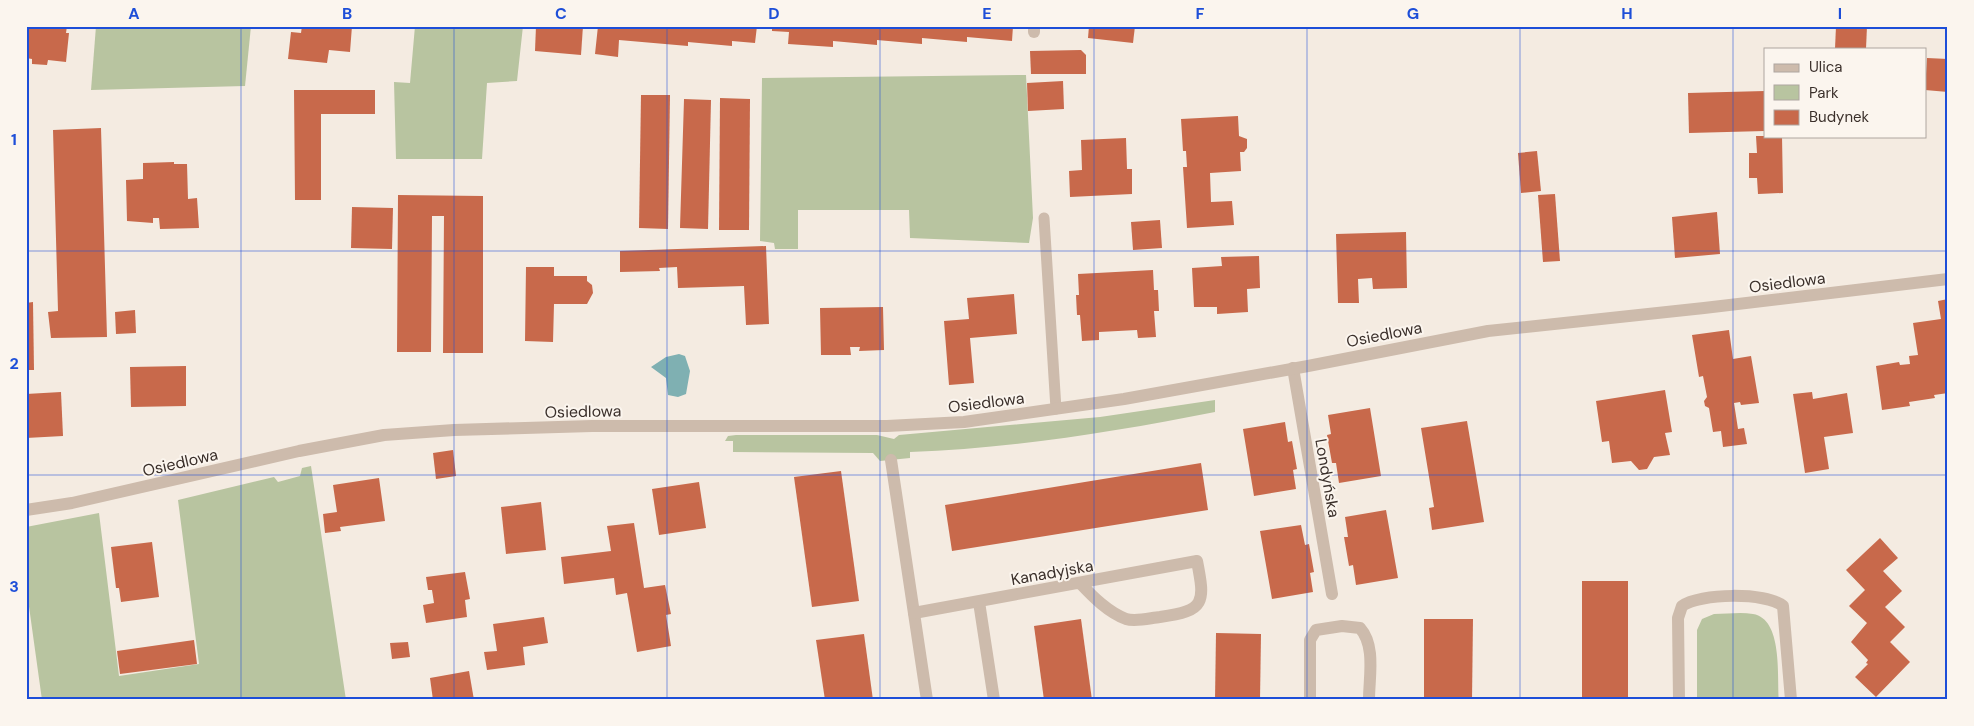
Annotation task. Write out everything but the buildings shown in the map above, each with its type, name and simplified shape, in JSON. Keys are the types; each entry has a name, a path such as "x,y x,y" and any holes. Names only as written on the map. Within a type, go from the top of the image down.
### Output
{"street":[{"name":"Osiedlowa","path":"26,510 72,503 299,451 384,435 454,430 592,426 887,426 964,422 1292,368 1488,331 1948,279"},
{"name":"Londyńska","path":"1292,368 1332,594"},
{"path":"891,460 927,700"},
{"name":"Kanadyjska","path":"914,614 1196,561 1202,590 1200,602 1194,608 1184,613 1128,620 1105,606 1080,583"},
{"path":"1679,700 1678,618 1682,606 1705,597 1760,597 1776,600 1783,606 1791,700"},
{"path":"979,602 994,700"},
{"path":"1310,700 1310,640 1316,630 1342,626 1360,628 1367,636 1370,645 1369,700"}],"lane":[{"path":"1044,218 1056,408"}],"green space":[{"path":"96,26 251,26 245,86 91,90"},
{"path":"415,26 523,26 517,81 487,83 482,159 396,159 394,82 410,83"},
{"path":"1026,75 1033,218 1029,243 910,238 909,210 798,210 798,249 775,249 774,243 760,241 762,78"},
{"path":"1215,400 1215,412 1177,419 1025,443 910,452 910,458 880,461 873,453 733,452 733,441 725,441 728,436 736,435 877,435 894,439 899,435 1100,417"},
{"path":"311,466 346,700 42,700 26,585 26,527 99,513 119,676 199,664 178,500 274,477 278,482 300,476 302,468"},
{"path":"1714,614 1753,614 1763,618 1774,637 1778,664 1779,700 1697,700 1697,630 1702,619"}],"water":[{"path":"679,354 685,356 690,371 686,394 678,397 668,395 666,378 651,367 666,357"}]}
